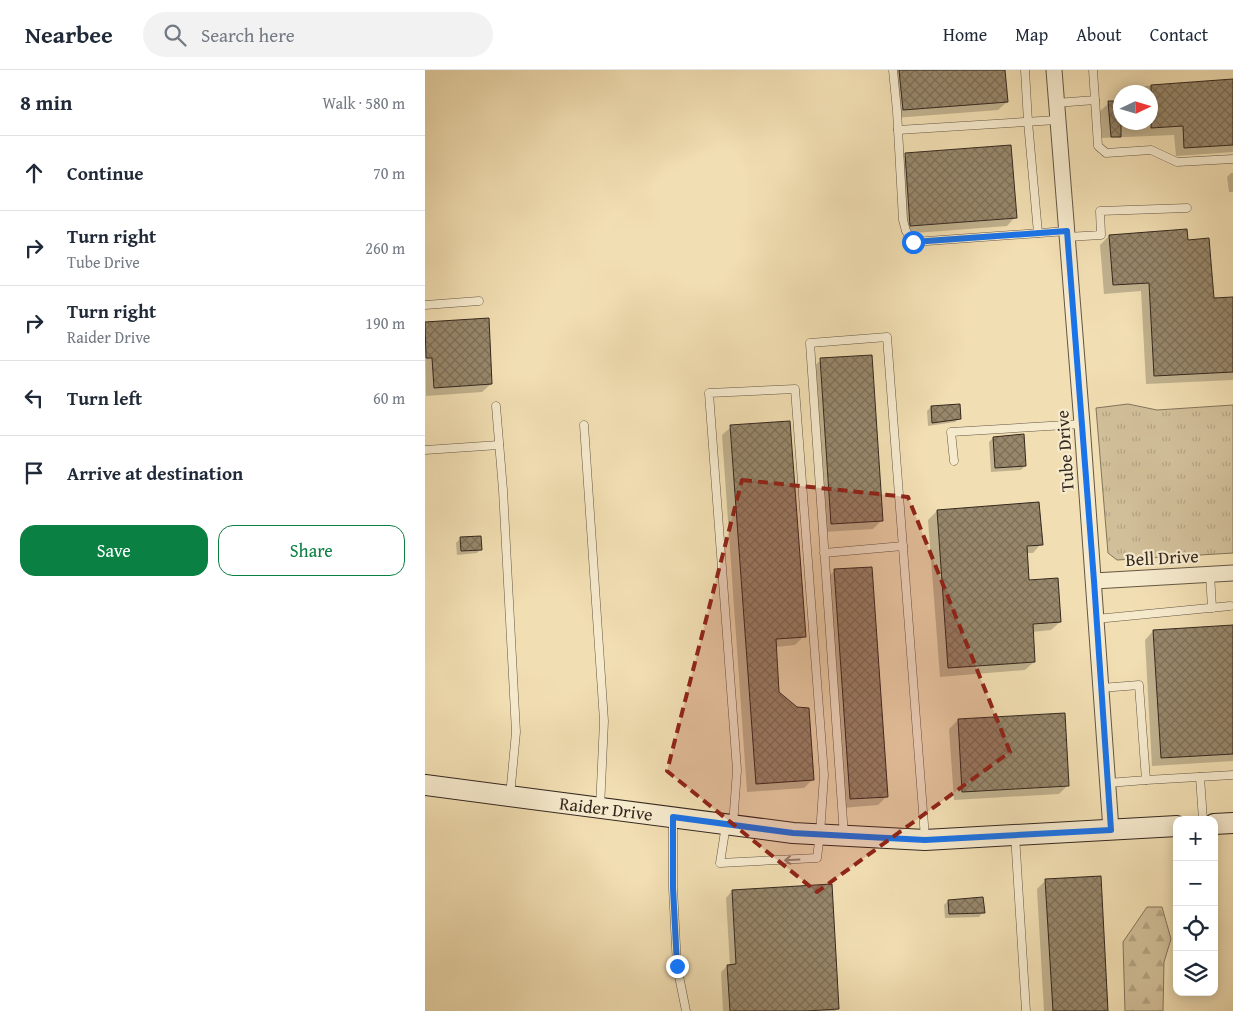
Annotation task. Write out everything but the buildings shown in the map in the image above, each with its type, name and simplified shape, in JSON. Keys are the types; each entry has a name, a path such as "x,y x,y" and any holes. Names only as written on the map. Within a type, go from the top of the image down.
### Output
{"main road":[{"name":"Raider Drive","path":"425,785 793,833 843,836 925,840 1173,826"},
{"path":"1218,824 1233,823"}],"street":[{"name":"Tube Drive","path":"1054,70 1097,619 1111,830"},
{"name":"Bell Drive","path":"1094,581 1233,572"}],"lane":[{"path":"893,70 903,220 906,231 913,242 1038,233 1101,235 1100,211 1187,208"},
{"path":"1025,70 1038,233"},
{"path":"1093,70 1098,146 1106,153 1151,150 1177,162 1233,159"},
{"path":"1056,103 1095,100"},
{"path":"898,130 1057,120"},
{"path":"425,305 479,301"},
{"path":"843,836 810,343 887,337 925,840"},
{"path":"795,389 825,775 820,834 817,858 720,863 730,825 737,770 709,393 795,389"},
{"path":"496,406 503,490 517,732 510,796"},
{"path":"953,461 951,432 1082,424"},
{"path":"584,426 604,721 600,808"},
{"path":"425,450 499,445"},
{"path":"824,553 903,546"},
{"path":"1210,574 1213,608"},
{"path":"1097,619 1230,606"},
{"path":"1101,688 1139,685 1146,780"},
{"path":"1108,783 1233,775"},
{"path":"1200,777 1203,816"},
{"path":"673,817 673,888 677,966 686,1011"},
{"path":"1015,835 1026,1011"}],"highlighted area":[{"path":"742,480 908,497 1010,752 817,892 667,771"}],"green space":[{"path":"1128,404 1157,410 1233,405 1233,553 1117,560 1108,553 1096,408"},
{"path":"1147,907 1162,907 1171,939 1164,962 1163,1011 1125,1011 1123,942"}],"route":[{"path":"677,966 673,888 673,817 793,833 925,840 1111,830 1067,231 913,242"}]}
